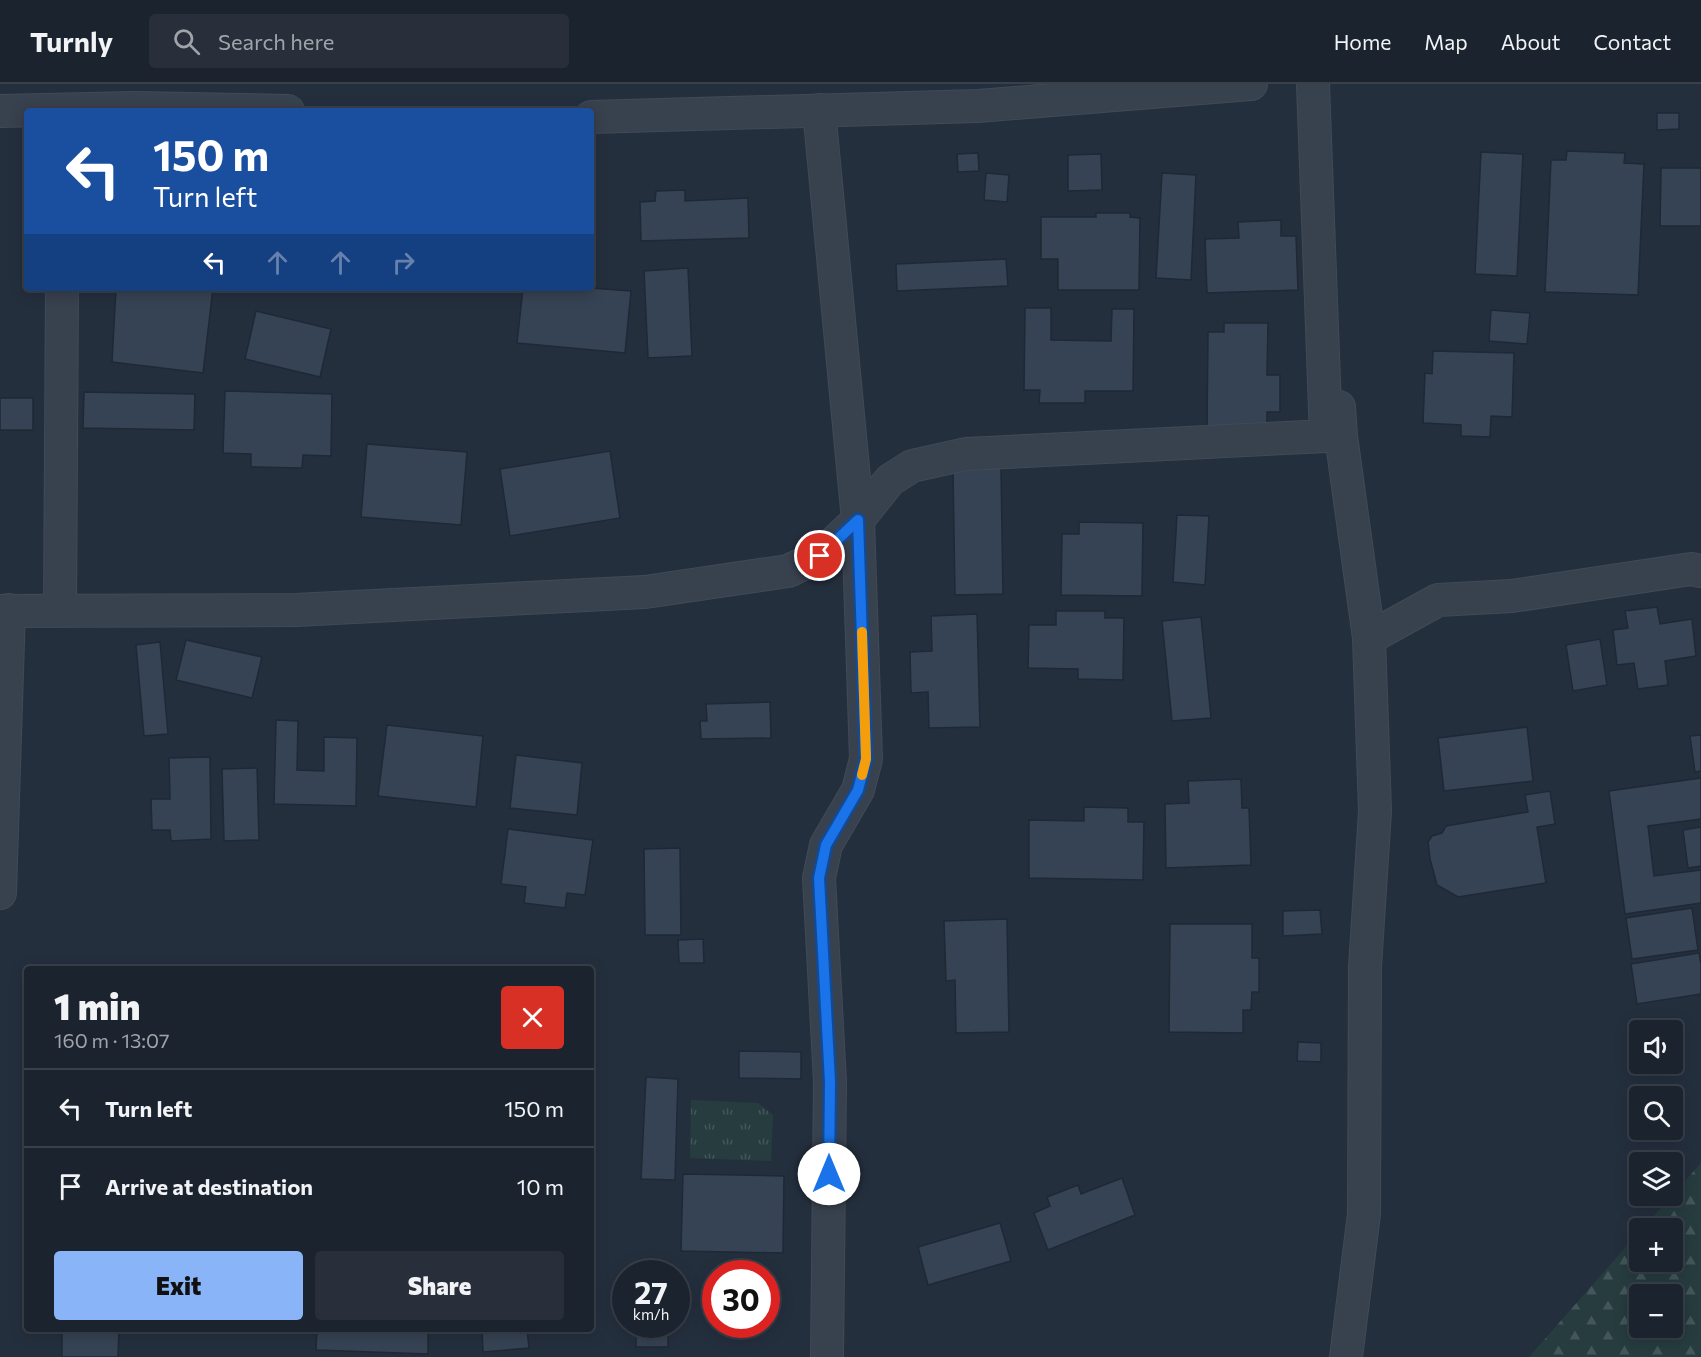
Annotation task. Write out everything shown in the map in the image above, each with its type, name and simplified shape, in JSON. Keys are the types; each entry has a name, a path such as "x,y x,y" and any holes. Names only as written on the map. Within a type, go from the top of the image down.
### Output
{"street":[{"path":"594,117 819,110 977,95 1251,84"},
{"path":"0,893 5,610 296,610 645,592 788,572 820,556 858,520 890,480 912,466 966,454 1326,436 1313,84"},
{"path":"1313,84 1341,436 1369,638 1375,811 1365,967 1364,1214 1346,1357"},
{"path":"32,108 75,104 134,108"},
{"path":"0,111 24,109"},
{"path":"819,110 858,520 866,759 858,790 826,845 819,878 830,1082 828,1357"},
{"path":"60,610 62,291"},
{"path":"1369,638 1438,600 1512,596 1691,569 1701,571"}],"green space":[{"path":"691,1100 758,1103 773,1115 771,1161 690,1158"},
{"path":"1701,1163 1701,1357 1529,1357 1629,1243 1629,1272 1683,1272 1683,1218 1652,1218 1663,1206 1683,1206 1683,1183"}],"building":[{"path":"1657,113 1679,113 1679,129 1657,130"},
{"path":"1567,151 1625,153 1624,163 1644,164 1638,295 1545,292 1551,160 1566,160"},
{"path":"1481,152 1523,154 1517,276 1475,274"},
{"path":"978,153 979,171 958,172 957,154"},
{"path":"1101,154 1102,190 1068,191 1068,155"},
{"path":"1661,168 1701,168 1701,226 1660,226"},
{"path":"986,173 1009,175 1007,202 984,200"},
{"path":"1162,173 1196,175 1191,280 1156,278"},
{"path":"685,190 685,201 748,198 749,238 641,241 640,202 655,201 656,191"},
{"path":"1096,213 1130,213 1130,217 1140,218 1139,290 1058,290 1058,259 1041,259 1041,217 1096,217"},
{"path":"1281,220 1281,236 1296,236 1298,290 1207,293 1205,239 1239,238 1238,222"},
{"path":"1006,259 1008,286 897,291 896,264"},
{"path":"688,268 692,356 648,358 644,271"},
{"path":"594,288 631,291 625,353 517,343 523,291 594,291"},
{"path":"116,291 213,291 203,373 112,362"},
{"path":"1025,308 1051,308 1051,340 1111,341 1112,309 1134,309 1133,391 1085,391 1085,403 1039,403 1040,390 1024,390"},
{"path":"1491,310 1530,313 1527,344 1489,341"},
{"path":"256,311 331,329 320,377 245,359"},
{"path":"1224,323 1268,323 1267,375 1280,375 1280,412 1267,412 1267,431 1207,430 1208,332 1224,332"},
{"path":"1433,351 1514,353 1512,417 1491,416 1490,437 1461,436 1461,425 1423,423 1425,373 1432,374"},
{"path":"225,391 332,394 331,456 303,455 302,468 251,467 251,454 223,453"},
{"path":"84,392 195,394 194,430 83,428"},
{"path":"0,398 33,398 33,430 0,430"},
{"path":"367,444 467,452 461,525 361,517"},
{"path":"610,451 620,518 510,536 500,469"},
{"path":"1001,468 1003,594 955,595 953,469"},
{"path":"1177,515 1209,516 1205,585 1173,582"},
{"path":"1079,522 1143,523 1142,596 1061,595 1062,534 1079,534"},
{"path":"1657,607 1660,624 1692,619 1696,656 1665,661 1668,685 1638,689 1634,663 1617,665 1613,630 1628,628 1625,611"},
{"path":"1056,611 1105,611 1105,618 1124,618 1123,680 1078,679 1078,669 1028,668 1029,625 1056,625"},
{"path":"977,614 980,727 929,728 928,692 911,693 910,652 932,651 931,616"},
{"path":"1201,617 1211,718 1172,721 1162,621"},
{"path":"1600,639 1607,685 1573,691 1566,645"},
{"path":"186,640 262,657 252,698 176,680"},
{"path":"160,642 168,734 144,736 136,645"},
{"path":"770,702 771,738 701,739 700,721 707,721 706,704"},
{"path":"276,720 298,721 297,770 324,771 324,737 357,738 356,806 274,804"},
{"path":"387,725 483,736 476,807 378,796"},
{"path":"1527,727 1533,781 1444,791 1438,738"},
{"path":"1701,735 1701,771 1695,772 1690,736"},
{"path":"516,755 582,763 577,815 510,808"},
{"path":"210,757 211,839 171,841 170,830 152,830 151,799 170,799 169,758"},
{"path":"257,768 259,840 224,841 222,769"},
{"path":"1701,778 1701,819 1648,826 1654,876 1701,870 1701,903 1625,914 1609,791"},
{"path":"1241,779 1242,808 1249,808 1251,865 1166,868 1165,804 1189,803 1188,781"},
{"path":"1550,791 1555,824 1537,827 1546,883 1458,897 1437,885 1428,842 1432,836 1442,833 1446,826 1528,812 1525,795"},
{"path":"1084,807 1128,808 1128,822 1144,822 1143,880 1029,878 1029,820 1084,821"},
{"path":"1701,827 1701,866 1688,868 1683,830"},
{"path":"508,829 593,840 585,895 567,893 565,908 524,903 526,887 501,884"},
{"path":"680,848 681,935 645,935 644,849"},
{"path":"1692,908 1698,950 1632,959 1626,918"},
{"path":"1320,910 1322,934 1283,936 1283,911"},
{"path":"1007,919 1009,1032 956,1033 955,980 946,981 944,921"},
{"path":"1170,924 1252,924 1252,958 1259,958 1259,992 1252,992 1251,1010 1243,1010 1243,1033 1169,1032"},
{"path":"703,939 704,963 679,963 678,940"},
{"path":"1699,953 1701,994 1637,1004 1631,964"},
{"path":"1298,1042 1321,1043 1321,1062 1297,1061"},
{"path":"739,1051 801,1052 801,1079 739,1078"},
{"path":"646,1077 678,1079 675,1180 641,1179"},
{"path":"683,1174 784,1176 783,1253 681,1251"},
{"path":"1122,1178 1135,1215 1048,1250 1034,1213 1050,1206 1047,1197 1078,1185 1081,1194"},
{"path":"1000,1223 1011,1261 928,1285 918,1247"},
{"path":"62,1332 119,1332 118,1357 62,1357"},
{"path":"317,1332 428,1332 428,1354 316,1350"},
{"path":"482,1332 527,1332 529,1348 483,1352"},
{"path":"636,1338 668,1338 668,1347 636,1347"}],"slow traffic":[{"path":"862,632 866,759 862,775"}],"route":[{"path":"820,556 858,520 866,759 858,790 826,845 819,878 830,1082 829,1174"}]}
